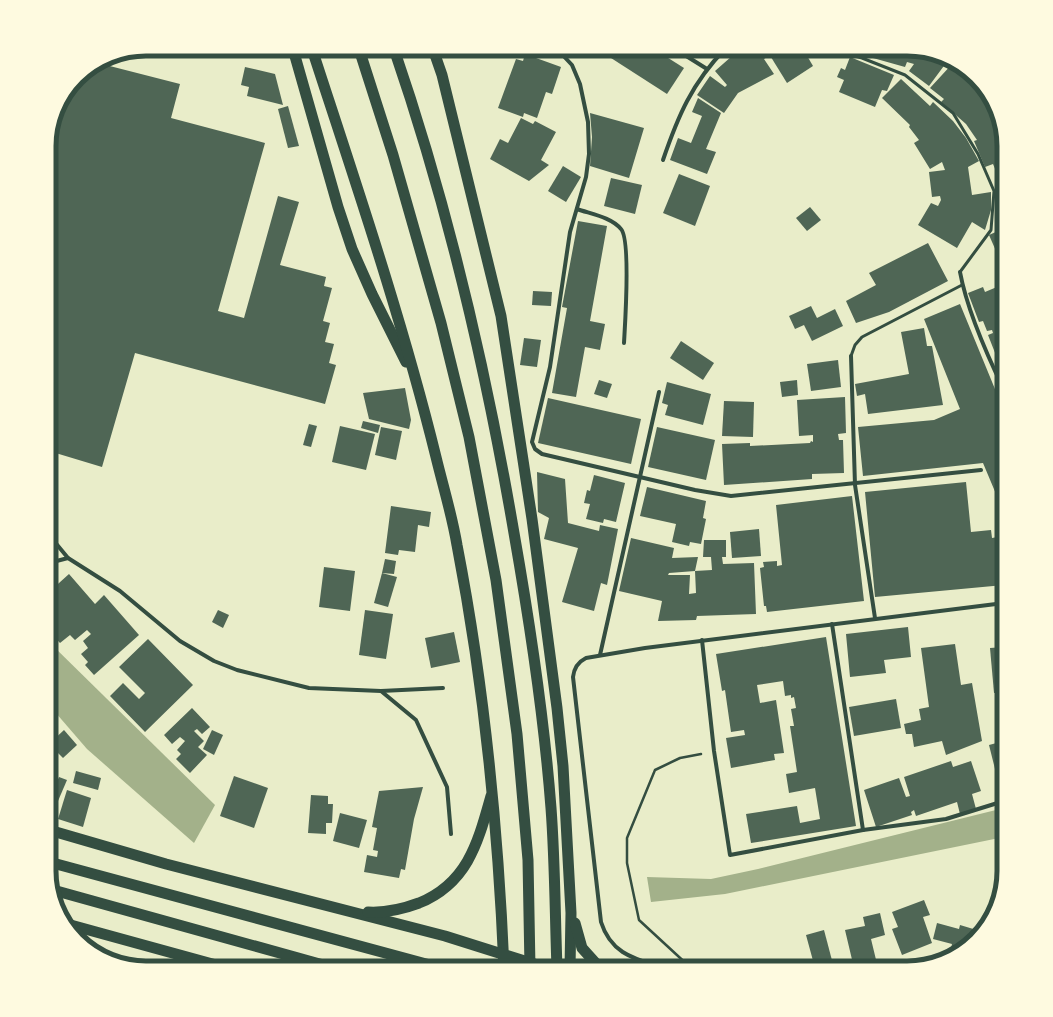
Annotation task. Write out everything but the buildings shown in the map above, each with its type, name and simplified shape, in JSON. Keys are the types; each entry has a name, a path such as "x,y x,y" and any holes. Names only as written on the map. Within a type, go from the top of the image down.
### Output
{"highway":[{"path":"295,56 338,207 352,249 372,294 418,385"},
{"path":"314,56 343,139 418,385 457,544 483,703 493,788 504,961"},
{"path":"361,56 393,155 442,323 469,437 493,565 517,734 528,860 530,961"},
{"path":"396,56 417,115 464,288 499,446 534,650 551,808 557,961"},
{"path":"435,56 442,75 501,316 532,519 557,708 563,766 571,913 570,961"},
{"path":"329,906 363,912 386,911 412,905 436,895 456,879 472,854 493,788"},
{"path":"56,832 136,856 445,936 527,961"},
{"path":"56,864 415,961"},
{"path":"59,892 309,961"},
{"path":"571,913 582,948 594,961"},
{"path":"75,927 188,961"}],"street":[{"path":"563,56 576,71 585,103 590,145 588,165 567,251 550,367 532,442 533,448 537,452 731,496 981,470"},
{"path":"687,56 708,69"},
{"path":"663,160 683,106 708,69 719,56"},
{"path":"577,209 612,222 622,230 624,234 626,260 624,343"},
{"path":"960,272 962,285 990,361 997,376"},
{"path":"851,356 855,484 875,618"},
{"path":"600,655 638,476 659,392"},
{"path":"56,543 68,558 120,591 180,641 214,661 237,670 309,688 381,691 443,688"},
{"path":"56,561 68,558"},
{"path":"643,961 631,957 611,943 604,931 598,910 573,677 575,667 578,663 586,658 600,655 702,640 997,604"},
{"path":"832,624 863,830"},
{"path":"702,640 714,750 730,855 863,830 946,819 997,803"},
{"path":"381,691 416,720 447,787 451,834"}],"lane":[{"path":"855,56 905,75 953,113 978,154 994,191 991,230 960,272"},
{"path":"851,356 855,345 862,337 962,285"}],"path":[{"path":"683,961 639,920 627,863 627,838 655,770 680,758 714,750"}],"shaded area":[{"path":"56,649 215,805 194,843 87,749 56,713"},
{"path":"997,810 997,838 725,894 651,902 647,877 711,879 758,869"}]}
